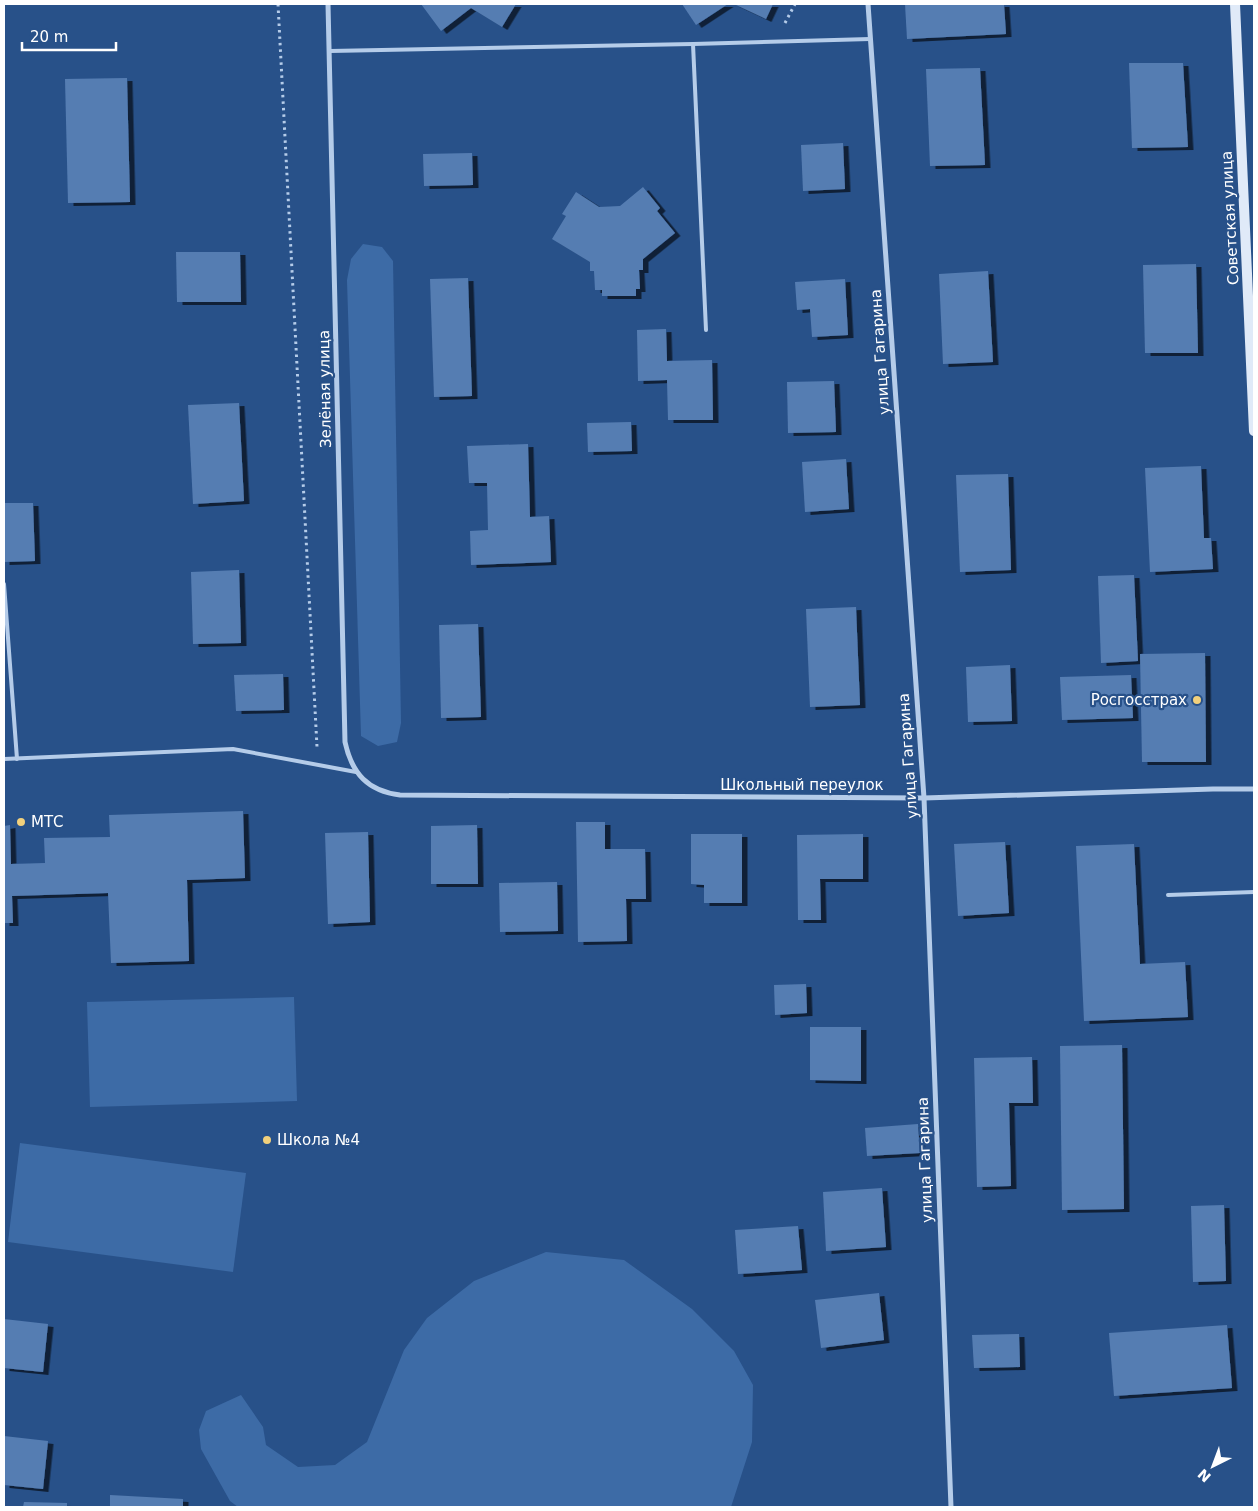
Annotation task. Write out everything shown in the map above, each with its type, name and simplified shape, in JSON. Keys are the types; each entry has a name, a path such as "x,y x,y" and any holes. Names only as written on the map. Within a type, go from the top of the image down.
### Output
{"street":[{"name":"Зелёная улица","path":"328,4 345,742 348,757 356,772"},
{"name":"улица Гагарина","path":"868,4 924,798 951,1507"},
{"name":"Советская улица","path":"1235,4 1254,431"},
{"name":"Школьный переулок","path":"356,772 374,788 400,795 924,798 1254,789"}],"lane":[{"path":"330,51 693,44 870,38"},
{"path":"693,44 706,330"},
{"path":"4,584 17,758"},
{"path":"4,759 233,749 356,772"},
{"path":"1168,895 1254,892"}],"path":[{"path":"278,4 318,765"}],"shaded area":[{"path":"363,244 382,247 393,261 401,723 397,742 378,746 361,736 347,280 351,259"},
{"path":"294,997 297,1101 90,1107 87,1002"},
{"path":"20,1143 246,1173 233,1272 8,1242"},
{"path":"546,1252 624,1260 692,1309 734,1351 753,1385 752,1442 731,1507 238,1507 230,1501 201,1449 199,1430 206,1411 241,1395 263,1427 266,1445 298,1467 335,1465 367,1442 404,1350 427,1318 474,1281"}],"building":[{"path":"421,4 516,4 502,27 471,8 441,31"},
{"path":"682,4 728,4 696,25"},
{"path":"734,4 773,4 766,19"},
{"path":"905,4 1004,4 1006,34 907,39"},
{"path":"1129,63 1183,63 1188,147 1132,148"},
{"path":"980,68 985,165 930,166 926,69"},
{"path":"127,78 130,202 68,203 65,79"},
{"path":"843,143 845,189 803,191 801,145"},
{"path":"472,153 473,185 424,186 423,154"},
{"path":"643,187 660,208 657,211 675,233 643,259 643,270 639,270 640,289 636,289 636,296 602,296 602,290 595,290 594,271 590,271 590,262 552,239 566,216 562,214 576,192 599,207 620,206"},
{"path":"176,252 240,252 241,302 177,302"},
{"path":"1196,264 1198,353 1145,353 1143,265"},
{"path":"988,271 993,362 943,364 939,274"},
{"path":"468,278 472,396 434,397 430,279"},
{"path":"845,279 848,335 812,337 810,309 797,310 795,282"},
{"path":"666,329 667,361 712,360 713,420 668,420 667,380 638,381 637,330"},
{"path":"834,381 836,432 788,433 787,382"},
{"path":"239,403 244,501 193,504 188,405"},
{"path":"631,422 632,451 588,452 587,423"},
{"path":"528,444 530,517 549,516 551,562 471,565 470,531 488,530 487,483 469,483 467,446"},
{"path":"846,459 849,509 805,512 802,462"},
{"path":"1201,466 1204,538 1211,538 1213,569 1150,572 1145,468"},
{"path":"1008,474 1011,570 960,572 956,475"},
{"path":"4,503 33,503 35,561 4,562"},
{"path":"239,570 241,643 193,644 191,572"},
{"path":"1134,575 1138,661 1101,663 1098,576"},
{"path":"856,607 860,705 810,707 806,609"},
{"path":"478,624 481,717 441,718 439,625"},
{"path":"1205,653 1206,762 1142,762 1140,654"},
{"path":"1010,665 1012,721 968,722 966,667"},
{"path":"283,674 284,710 236,711 234,675"},
{"path":"1131,675 1133,718 1062,720 1060,677"},
{"path":"243,811 245,878 187,880 189,961 111,963 108,893 12,896 13,923 4,923 4,826 10,825 11,864 45,863 44,838 110,837 109,815"},
{"path":"576,822 605,822 605,849 645,849 646,899 626,899 627,941 578,942"},
{"path":"477,825 478,884 431,884 431,826"},
{"path":"368,832 370,922 328,924 325,833"},
{"path":"691,834 742,834 742,903 704,903 704,885 691,884"},
{"path":"863,834 863,879 820,879 821,920 798,920 797,835"},
{"path":"1005,842 1009,913 958,916 954,844"},
{"path":"1134,844 1140,964 1185,962 1188,1017 1084,1021 1076,846"},
{"path":"557,882 558,931 500,932 499,883"},
{"path":"806,984 807,1013 775,1015 774,985"},
{"path":"810,1027 861,1027 861,1081 810,1080"},
{"path":"1122,1045 1124,1209 1062,1210 1060,1046"},
{"path":"1032,1057 1033,1103 1009,1103 1011,1186 977,1187 974,1058"},
{"path":"918,1124 920,1153 867,1156 865,1128"},
{"path":"882,1188 886,1247 826,1251 823,1192"},
{"path":"1224,1205 1226,1281 1193,1282 1191,1206"},
{"path":"798,1226 802,1270 738,1274 735,1230"},
{"path":"879,1293 884,1340 821,1348 815,1300"},
{"path":"4,1319 48,1324 43,1372 4,1368"},
{"path":"1227,1325 1232,1388 1114,1396 1109,1333"},
{"path":"1019,1334 1020,1367 974,1368 972,1335"},
{"path":"4,1436 48,1441 43,1489 4,1485"},
{"path":"110,1495 183,1499 183,1507 110,1507"},
{"path":"24,1502 67,1503 67,1507 23,1507"}],"place":[{"name":"Росгосстрах","path":"1197,700"},
{"name":"МТС","path":"21,822"},
{"name":"Школа №4","path":"267,1140"}]}
